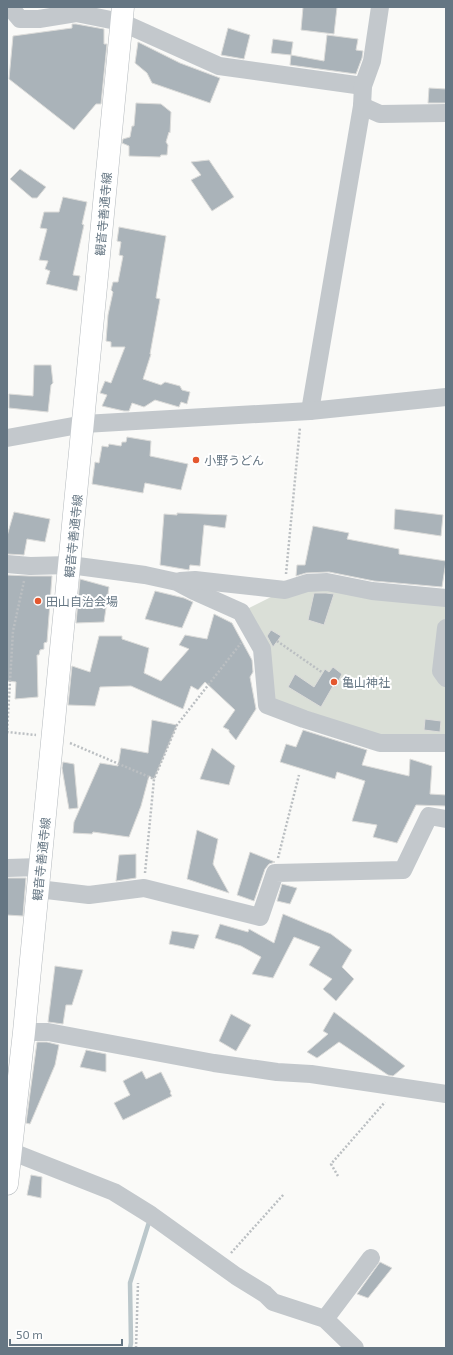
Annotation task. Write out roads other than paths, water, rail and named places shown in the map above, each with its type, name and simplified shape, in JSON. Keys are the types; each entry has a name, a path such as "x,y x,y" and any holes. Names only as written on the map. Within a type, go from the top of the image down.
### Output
{"main road":[{"name":"観音寺善通寺線","path":"7,1184 8,1152 24,1032 84,424 122,15"}],"street":[{"path":"10,7 20,19 39,19 49,12 122,15 219,66 363,86"},
{"path":"306,411 362,106 363,86 372,61 380,7"},
{"path":"362,106 380,114 446,113"},
{"path":"7,438 84,424 306,411 446,397"},
{"path":"7,564 27,566 70,565 145,575 177,582 241,612 262,649 267,705 304,719 380,743 446,743"},
{"path":"177,582 194,580 285,590 307,583 327,582 372,591 446,598"},
{"path":"446,628 441,671 446,678"},
{"path":"38,889 89,896 144,888 260,917 275,873 403,870 429,816 446,819"},
{"path":"7,868 40,867"},
{"path":"24,1032 48,1032 214,1063 277,1072 311,1074 446,1094"},
{"path":"8,1152 114,1192 151,1215 220,1265 265,1294 273,1302 326,1320 355,1348"},
{"path":"326,1320 371,1258"}],"waterway":[{"path":"130,1348 130,1283 150,1219"}],"place":[{"name":"小野うどん","path":"196,460"},
{"name":"田山自治会場","path":"38,601"},
{"name":"亀山神社","path":"334,682"}]}
